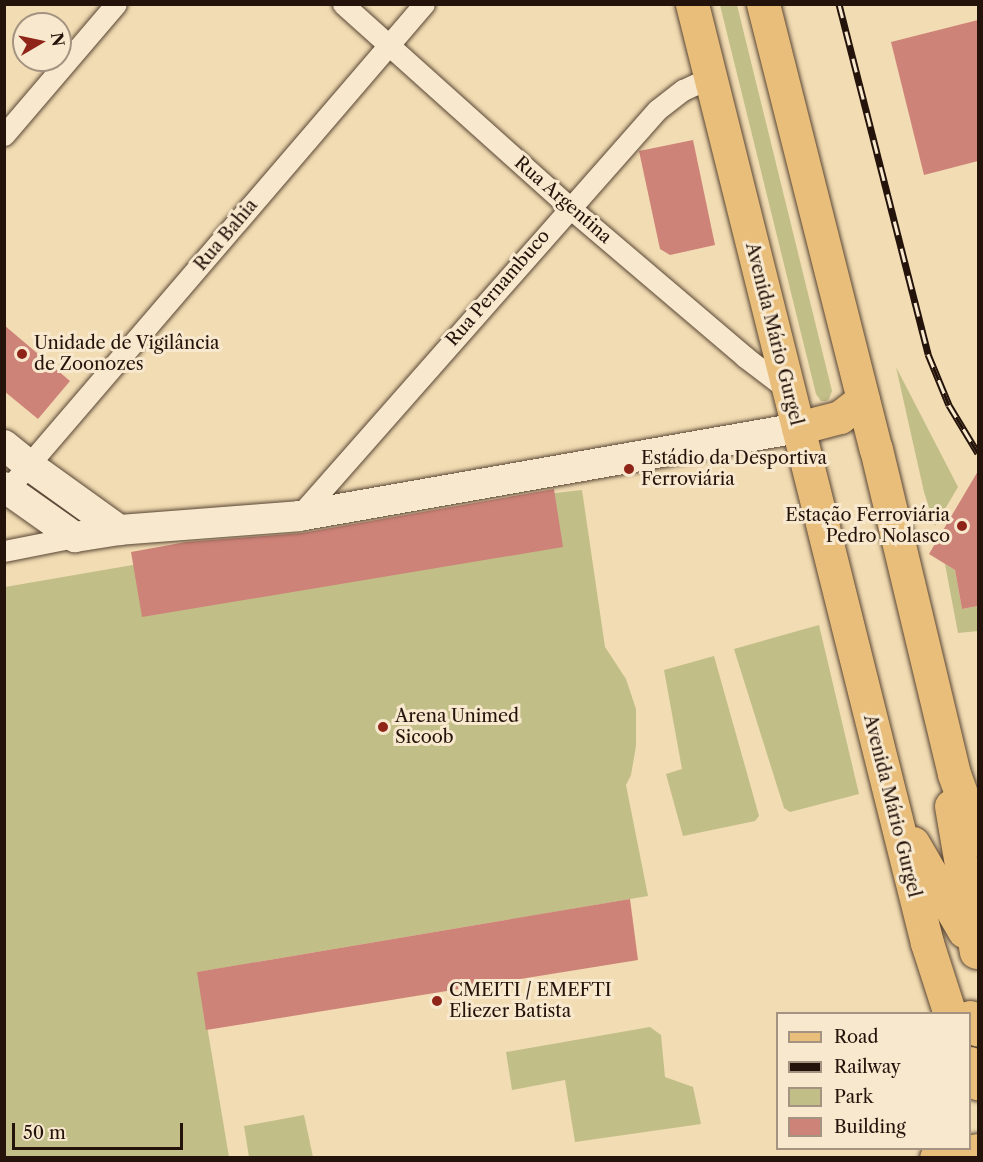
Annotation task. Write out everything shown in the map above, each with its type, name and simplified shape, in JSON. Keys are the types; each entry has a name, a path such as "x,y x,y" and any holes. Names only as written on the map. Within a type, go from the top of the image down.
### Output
{"main road":[{"name":"Avenida Mário Gurgel","path":"692,4 927,943"},
{"path":"763,4 863,399 954,774 978,840"},
{"path":"798,428 840,417 863,399"},
{"path":"946,741 952,825 977,955"},
{"path":"954,774 978,820"},
{"path":"892,808 977,955"},
{"path":"927,943 949,1012"},
{"path":"927,943 953,994 966,1012"},
{"path":"971,1068 978,1084"},
{"path":"936,1158 978,1150"}],"street":[{"path":"4,135 116,4"},
{"name":"Rua Argentina","path":"343,4 569,207 745,357 787,389"},
{"name":"Rua Bahia","path":"6,489 30,466 388,43 424,4"},
{"name":"Rua Pernambuco","path":"299,516 569,207 657,110 683,90 711,76"},
{"path":"4,551 119,530 299,516 798,428"},
{"path":"4,445 119,530"},
{"path":"6,489 75,537"}],"green space":[{"path":"720,5 737,5 832,391 826,401 821,401 816,394"},
{"path":"896,367 958,487 935,526 924,492"},
{"name":"Arena Unimed Sicoob","path":"582,490 605,647 626,679 636,709 636,746 631,775 626,785 648,896 198,972 229,1157 5,1158 5,587 538,495"},
{"path":"945,564 955,570 962,609 978,606 978,631 958,633"},
{"path":"819,625 859,794 790,812 784,808 734,649"},
{"path":"714,656 759,816 755,821 683,836 666,774 682,769 664,670"},
{"path":"650,1027 661,1035 665,1077 693,1087 701,1124 575,1142 565,1080 512,1090 506,1052"},
{"path":"304,1115 313,1157 249,1157 244,1126"}],"building":[{"path":"978,20 978,161 924,175 891,42"},
{"path":"693,140 715,245 670,255 660,249 639,151"},
{"name":"Unidade de Vigilância de Zoonozes","path":"4,325 70,381 38,419 4,391"},
{"name":"Estação Ferroviária Pedro Nolasco","path":"978,471 978,606 962,609 955,570 929,554"},
{"path":"554,489 563,547 142,617 131,552 186,542 302,533"},
{"path":"630,899 638,960 206,1030 197,972"}],"railway":[{"path":"839,4 928,354 949,405 978,453"}],"place":[{"name":"Unidade de Vigilância de Zoonozes","path":"22,354"},
{"name":"Estádio da Desportiva Ferroviária","path":"629,469"},
{"name":"Estação Ferroviária Pedro Nolasco","path":"962,526"},
{"name":"Arena Unimed Sicoob","path":"383,727"},
{"name":"CMEITI / EMEFTI Eliezer Batista","path":"437,1001"}]}
